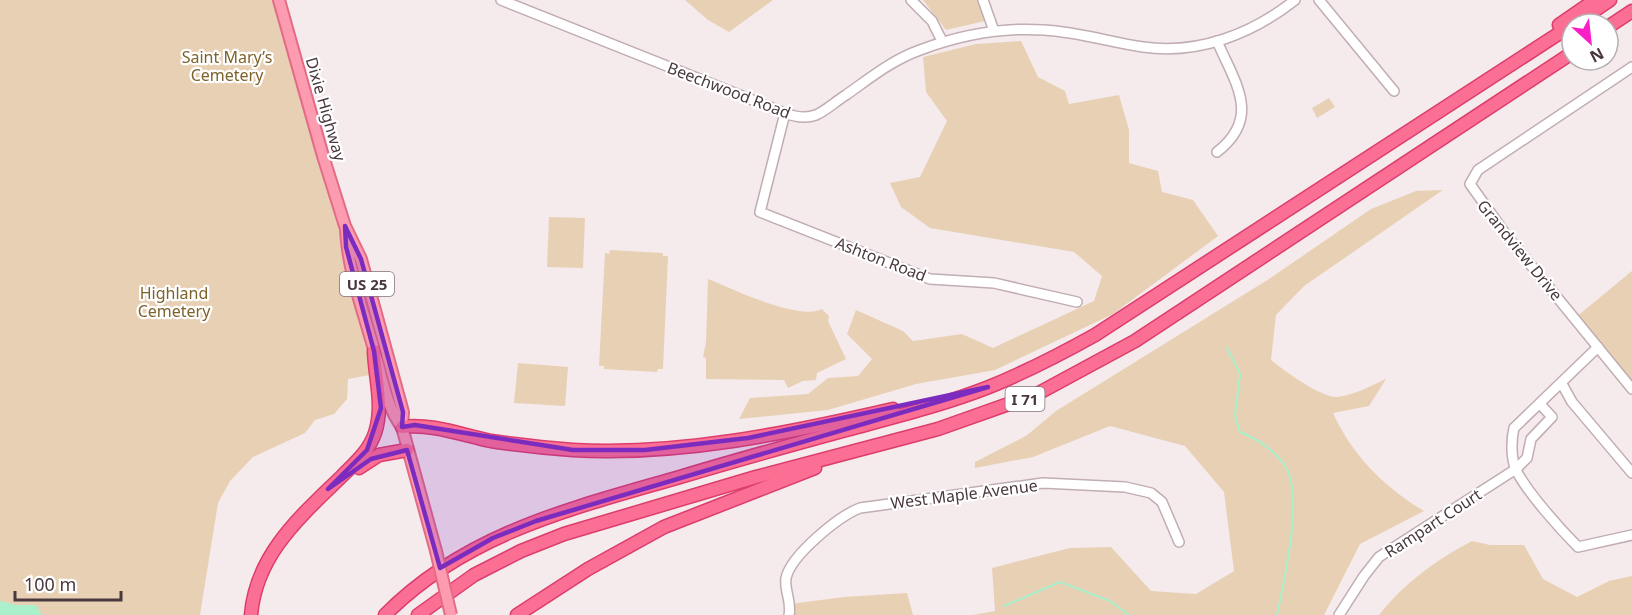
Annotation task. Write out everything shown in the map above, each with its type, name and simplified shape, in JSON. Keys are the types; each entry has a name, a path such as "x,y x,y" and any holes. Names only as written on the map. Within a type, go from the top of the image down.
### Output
{"highway":[{"path":"1509,66 1553,29 1595,0"},
{"name":"I 71","path":"1592,12 1610,0"},
{"name":"I 71","path":"385,615 414,586 454,558 493,538 536,521 725,464 940,404 988,387 1048,361 1095,335 1560,33"},
{"name":"I 71","path":"418,615 474,575 521,551 564,534 746,479 864,450 980,416 1037,394 1136,341 1560,61"},
{"path":"251,615 268,556 298,517 367,450 375,433 381,408 374,351"},
{"path":"402,428 415,425 491,440 573,450 645,450 748,438 877,413 988,387"},
{"path":"328,489 371,459 388,452 407,450"},
{"path":"517,615 588,569 664,527 864,450"}],"main road":[{"name":"Dixie Highway","path":"279,0 345,226 363,269 403,412 402,428 407,450 451,615"},
{"name":"Dixie Highway","path":"345,226 346,247 374,351 393,415 402,428"}],"street":[{"name":"Beechwood Road","path":"501,0 796,117 814,115 895,61 942,41 994,31 1026,29 1070,32 1146,47 1174,48 1216,41 1265,21 1295,0"},
{"path":"911,0 932,21 942,41"},
{"path":"983,0 994,31"},
{"path":"1319,0 1394,91"},
{"path":"1216,41 1243,104 1238,128 1217,152"},
{"name":"Grandview Drive","path":"1632,68 1478,170 1470,184 1507,236 1632,389"},
{"name":"Ashton Road","path":"785,113 760,212 930,279 994,284 1077,302"},
{"path":"1598,347 1514,428 1512,438 1516,469 1564,533 1578,547 1632,535"},
{"path":"1562,384 1572,402 1632,473"},
{"path":"1516,469 1527,458 1531,439 1552,417 1540,404"},
{"name":"Rampart Court","path":"1340,615 1364,576 1379,557 1516,469"},
{"name":"West Maple Avenue","path":"789,615 786,579 791,565 836,522 860,508 1043,483 1125,487 1151,493 1162,502 1179,542"}],"highlighted area":[{"path":"345,226 361,259 403,412 402,427 415,425 573,450 645,450 748,438 988,387 536,521 493,538 440,568 407,450 371,459 328,489 367,450 381,408 374,351 346,247"}],"green space":[{"name":"Highland Cemetery","path":"0,0 279,0 345,226 375,374 348,379 347,399 334,414 315,420 305,433 253,457 230,481 218,503 200,615 0,615"},
{"path":"685,0 773,0 729,32 708,20"},
{"path":"923,0 978,0 985,21 946,30"},
{"path":"1021,41 1038,77 1065,91 1069,104 1119,95 1129,130 1129,163 1158,171 1162,192 1193,200 1218,236 1113,314 995,370 916,384 828,410 739,419 750,398 808,394 828,378 858,376 872,359 847,334 856,310 903,331 913,341 962,334 993,348 1094,301 1102,276 1074,252 930,228 901,207 890,183 920,177 947,121 926,92 923,57 976,44"},
{"path":"1329,98 1335,107 1317,118 1312,108"},
{"path":"1443,190 1304,286 1276,315 1271,360 1313,388 1337,397 1356,392 1386,379 1369,406 1333,413 1350,443 1371,469 1409,502 1424,511 1360,544 1324,615 973,615 995,611 992,568 1070,548 1111,547 1151,591 1196,594 1234,571 1224,492 1185,446 1110,426 1033,457 975,468 975,462 1026,436 1056,411 1269,279 1371,209 1416,191"},
{"path":"549,217 585,218 583,268 547,267"},
{"path":"610,250 663,253 663,256 668,256 663,369 658,369 657,372 604,369 604,366 599,366 605,253 609,254"},
{"path":"1632,271 1632,389 1575,318"},
{"path":"708,279 782,307 811,312 822,309 829,316 828,321 846,359 817,373 816,380 803,381 788,388 784,380 706,379 706,358 703,357 706,342"},
{"path":"518,363 568,367 565,406 514,403"},
{"path":"1472,541 1490,545 1524,545 1543,579 1577,597 1609,581 1632,576 1632,615 1379,615 1421,573"},
{"path":"907,593 913,615 789,615 790,604 844,597"}],"shaded area":[{"path":"0,601 17,605 36,605 42,615 0,615"}],"waterway":[{"path":"1227,348 1240,374 1235,416 1240,432 1270,449 1284,464 1290,477 1293,495 1291,538 1277,615"},
{"path":"1004,606 1060,582 1110,601 1129,615"}],"park label":[{"name":"Saint Mary’s Cemetery","path":"227,66"}]}
